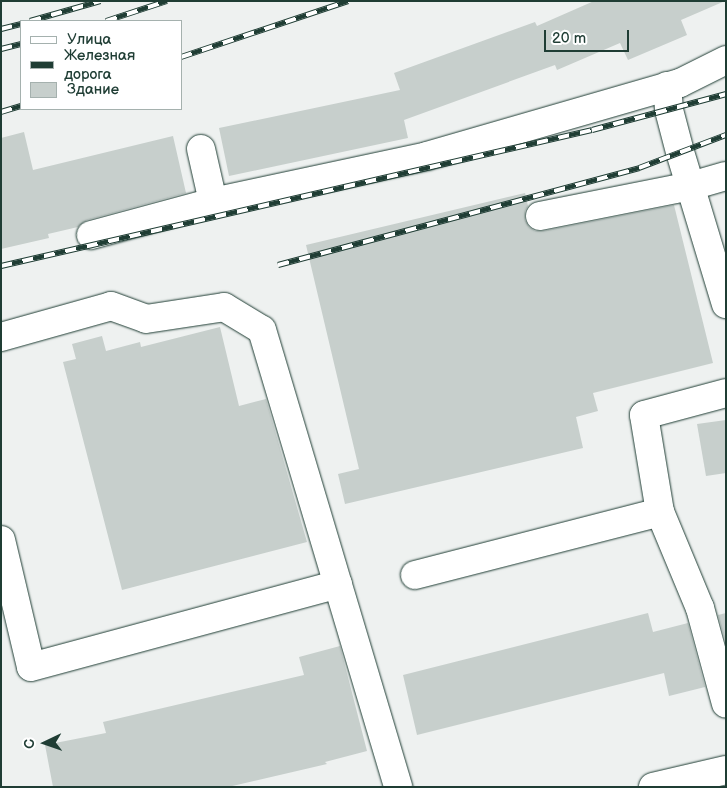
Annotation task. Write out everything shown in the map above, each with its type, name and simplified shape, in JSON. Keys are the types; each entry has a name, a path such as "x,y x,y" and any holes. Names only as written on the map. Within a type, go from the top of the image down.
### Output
{"street":[{"path":"91,234 213,202 427,156 680,83 726,60"},
{"path":"667,86 669,110 726,304"},
{"path":"201,149 213,202"},
{"path":"540,216 691,186 726,176"},
{"path":"1,337 111,306 146,319 224,307 262,330 398,787"},
{"path":"726,393 644,415 660,512 700,608 726,704"},
{"path":"415,575 660,512"},
{"path":"1,540 31,667 338,584"},
{"path":"653,787 726,770"}],"shaded area":[{"path":"1,1 726,1 726,787 1,787"}],"building":[{"path":"594,1 725,1 681,20 687,35 628,60 620,43 557,70 555,65 404,120 408,138 229,176 219,128 400,90 394,73 535,22 537,26"},
{"path":"24,132 33,170 173,136 186,193 87,220 78,227 48,234 49,238 1,249 1,138"},
{"path":"525,193 528,206 525,211 525,220 529,227 535,231 674,205 713,363 593,393 598,411 576,417 583,448 345,504 338,474 359,469 306,245"},
{"path":"220,327 239,406 266,399 307,542 122,590 63,362 76,359 72,344 102,336 106,351 140,342 141,347"},
{"path":"726,420 726,473 706,476 697,424"},
{"path":"648,613 653,632 688,623 705,687 669,696 664,673 417,735 403,675"},
{"path":"726,613 726,643 718,615"},
{"path":"340,646 367,751 325,762 327,764 228,787 53,787 45,745 106,733 103,722 304,675 299,657"}],"railway":[{"path":"34,20 100,1"},
{"path":"109,20 167,1"},
{"path":"182,57 348,1"},
{"path":"1,29 20,24"},
{"path":"1,49 20,44"},
{"path":"1,266 592,130 726,94"},
{"path":"1,112 20,106"},
{"path":"278,265 639,168 726,135"}]}
